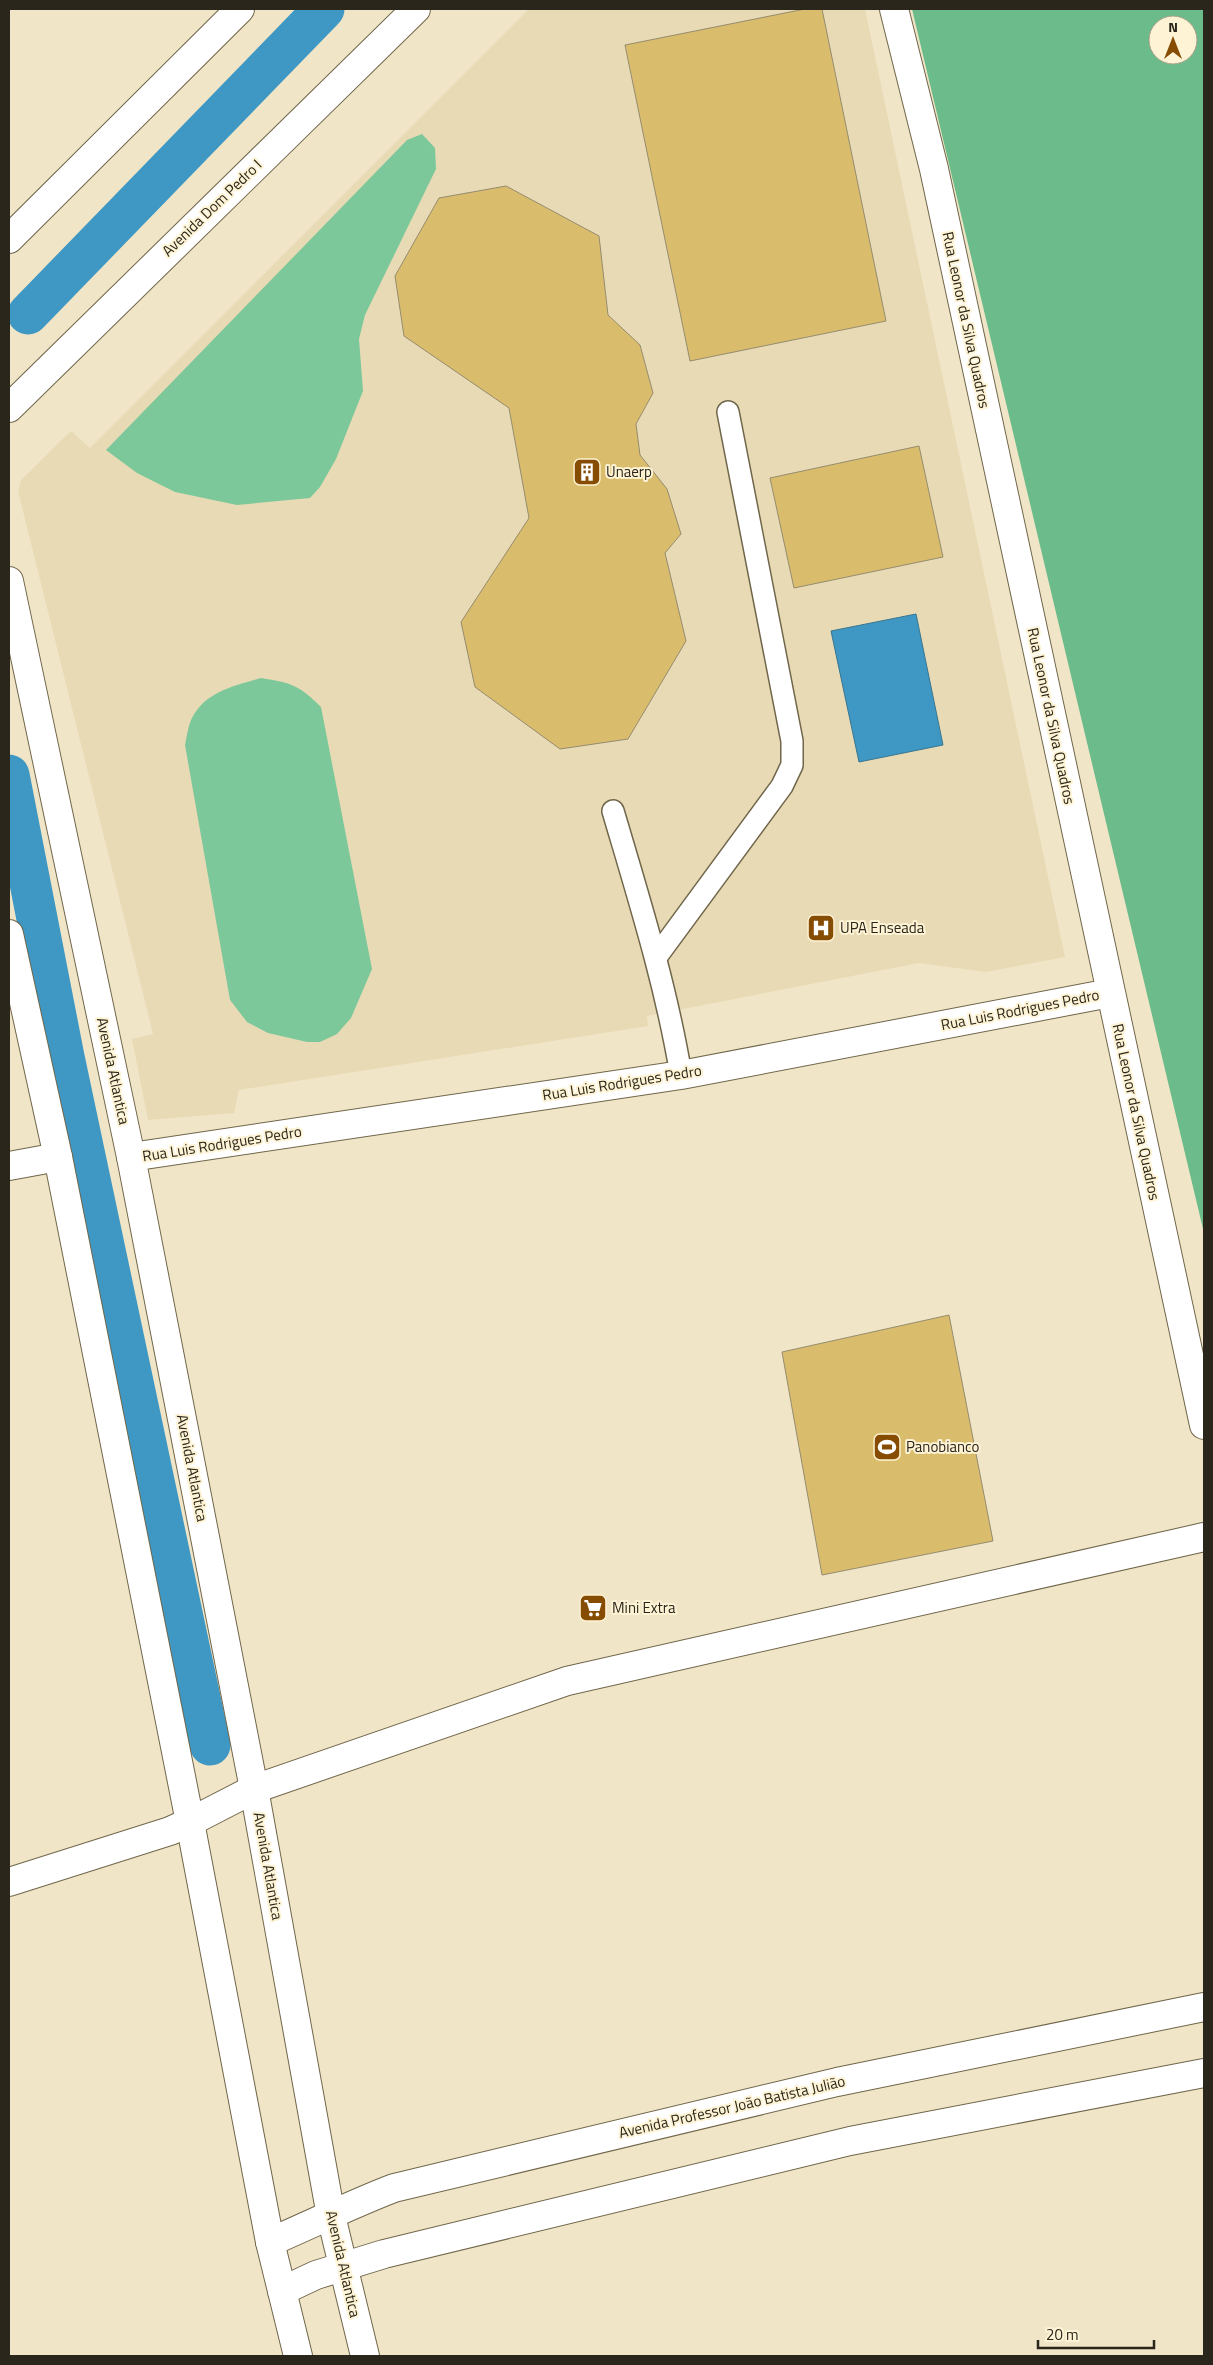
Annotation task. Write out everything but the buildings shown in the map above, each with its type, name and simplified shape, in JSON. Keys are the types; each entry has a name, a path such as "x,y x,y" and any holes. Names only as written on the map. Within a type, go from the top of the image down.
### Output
{"street":[{"path":"9,239 240,9"},
{"name":"Avenida Dom Pedro I","path":"9,408 416,9"},
{"name":"Rua Leonor da Silva Quadros","path":"894,9 934,169 1204,1425"},
{"name":"Avenida Atlantica","path":"9,581 131,1157 254,1789 332,2216 365,2356"},
{"path":"9,934 58,1157 190,1822 270,2242 298,2356"},
{"name":"Rua Luis Rodrigues Pedro","path":"131,1157 682,1075 1110,993"},
{"path":"9,1166 58,1157"},
{"path":"9,1882 170,1831 254,1789 567,1681 1204,1537"},
{"name":"Avenida Professor João Batista Julião","path":"270,2242 332,2216 364,2199 414,2183 837,2082 1204,2007"},
{"path":"282,2291 343,2266 384,2254 850,2141 1204,2074"}],"lane":[{"path":"657,956 782,786 792,765 792,741 728,412"},
{"path":"613,811 657,956 682,1075"}],"shaded area":[{"path":"529,9 865,9 1065,957 986,972 919,963 647,1016 648,1026 239,1090 234,1113 148,1120 132,1039 153,1034 18,491 21,480 71,431 90,448"}],"green space":[{"path":"912,9 1204,9 1204,1233"},
{"path":"422,134 435,148 436,169 365,315 359,339 363,391 336,459 320,487 310,498 237,505 175,492 137,473 106,450 407,140"},
{"path":"261,678 301,689 321,707 372,969 351,1018 337,1034 320,1042 307,1042 268,1033 247,1022 230,1000 185,745 192,718 205,701 222,691"}],"water":[{"path":"916,614 943,745 859,762 831,631"}],"waterway":[{"path":"28,314 324,9"},
{"path":"9,775 64,1057 210,1745"}],"place":[{"name":"Unaerp","path":"587,472"},
{"name":"UPA Enseada","path":"821,928"},
{"name":"Panobianco","path":"887,1447"},
{"name":"Mini Extra","path":"593,1608"}]}
